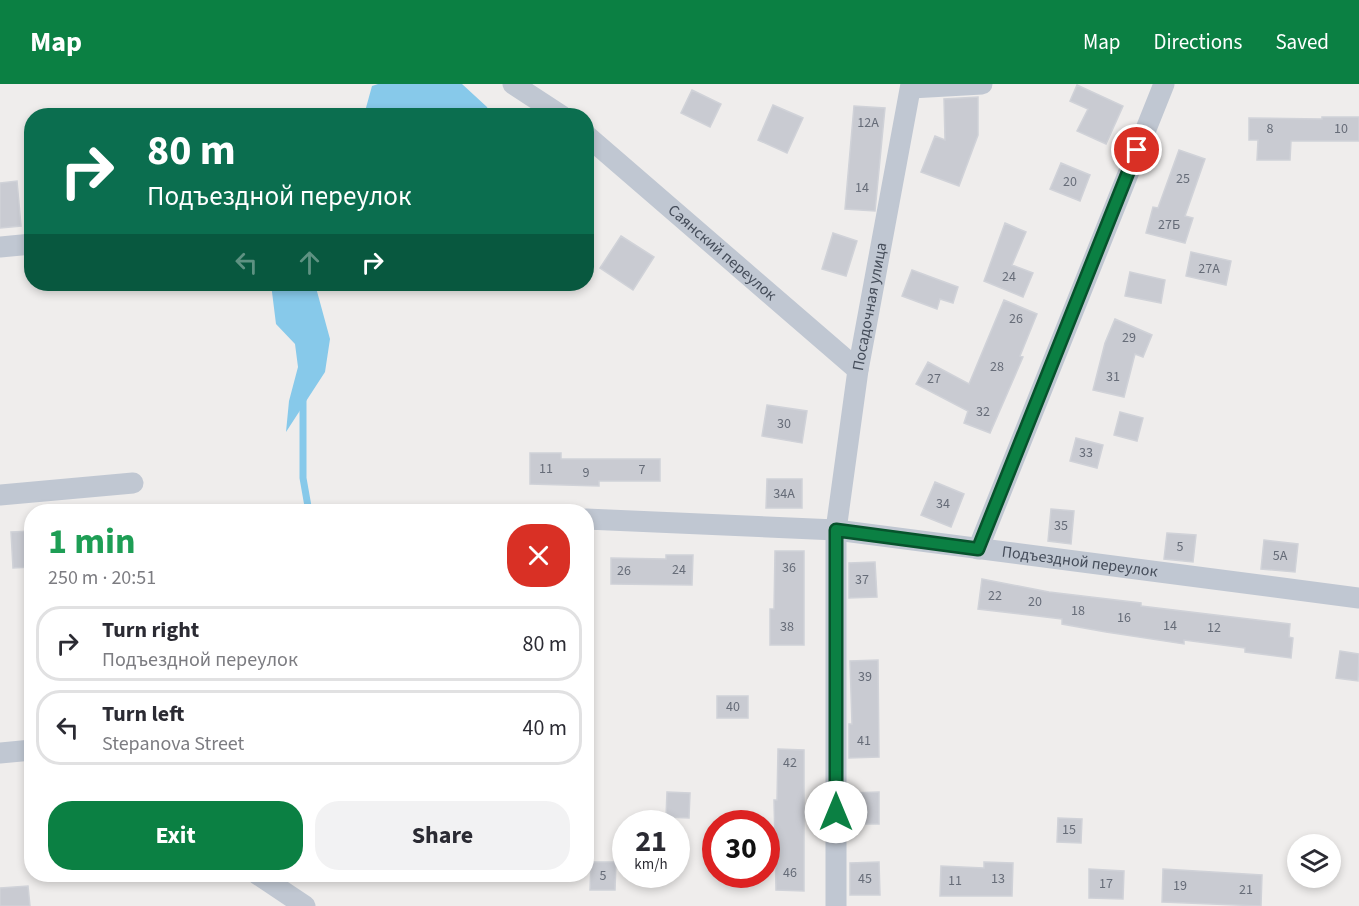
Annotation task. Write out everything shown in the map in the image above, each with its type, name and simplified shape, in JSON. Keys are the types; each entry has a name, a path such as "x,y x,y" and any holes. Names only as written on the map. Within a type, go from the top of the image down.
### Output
{"street":[{"path":"513,84 549,108"},
{"path":"911,86 982,84"},
{"path":"978,549 1164,84"},
{"name":"Посадочная улица","path":"836,906 836,530 858,370 911,86"},
{"name":"Саянский переулок","path":"594,142 858,370"},
{"path":"0,247 24,245"},
{"path":"0,495 133,483"},
{"name":"Подъездной переулок","path":"594,519 836,530 1359,598"},
{"path":"0,753 24,751"},
{"path":"269,882 305,906"}],"water":[{"path":"378,84 462,84 487,108 366,108 372,86"},
{"path":"272,291 317,291 330,339 325,372 286,432 289,401 298,367 295,344 276,324"}],"building":[{"path":"1077,85 1123,106 1106,144 1077,131 1088,109 1070,101"},
{"path":"692,90 721,104 710,127 681,113"},
{"path":"978,97 978,135 959,186 921,172 935,136 945,140 944,99"},
{"path":"773,105 803,118 787,153 758,140"},
{"path":"854,106 885,108 875,211 845,209"},
{"path":"1322,117 1359,117 1359,141 1291,141 1290,160 1257,160 1258,140 1249,140 1249,118 1322,119"},
{"path":"1179,150 1205,159 1185,216 1193,218 1185,243 1146,233 1153,207 1158,208"},
{"path":"1061,163 1090,175 1080,201 1050,189"},
{"path":"17,181 21,226 0,228 0,183"},
{"path":"1005,223 1026,232 1012,265 1033,273 1023,297 984,281"},
{"path":"833,233 857,241 846,276 822,269"},
{"path":"621,236 654,257 633,290 600,268"},
{"path":"1191,252 1231,261 1226,285 1186,276"},
{"path":"912,270 958,287 953,303 940,299 937,309 902,296"},
{"path":"1130,272 1165,280 1161,303 1125,296"},
{"path":"1004,300 1037,314 1020,356 1023,357 990,433 964,423 968,411 916,384 928,362 969,384"},
{"path":"1115,319 1152,335 1143,357 1135,354 1124,397 1093,390 1105,343"},
{"path":"767,405 807,411 802,443 762,436"},
{"path":"1120,412 1143,418 1137,441 1114,435"},
{"path":"1076,438 1103,445 1097,468 1070,461"},
{"path":"530,453 561,453 561,459 660,459 660,481 599,481 599,486 530,484"},
{"path":"767,479 802,479 802,508 766,508"},
{"path":"935,482 964,494 951,527 921,515"},
{"path":"1051,509 1074,511 1071,544 1048,541"},
{"path":"24,531 24,567 13,568 11,532"},
{"path":"1167,533 1196,535 1193,562 1164,559"},
{"path":"1264,540 1298,544 1295,572 1261,569"},
{"path":"775,551 804,551 804,645 770,645 770,609 774,609"},
{"path":"666,555 693,555 692,585 611,584 611,558 666,559"},
{"path":"875,562 877,597 849,598 849,563"},
{"path":"982,579 1049,592 1141,603 1141,606 1290,624 1289,637 1293,638 1291,658 1245,652 1245,648 1184,640 1184,644 1106,632 1062,624 1062,619 978,609"},
{"path":"1340,651 1359,654 1358,681 1336,678"},
{"path":"878,660 879,757 849,758 849,724 852,724 850,661"},
{"path":"717,696 748,696 748,718 717,718"},
{"path":"778,749 804,750 804,891 776,890 776,888 780,888 780,810 774,810 774,800 777,800"},
{"path":"667,792 690,793 689,810 666,810"},
{"path":"879,792 879,824 850,824 850,793"},
{"path":"1058,818 1082,819 1081,843 1057,842"},
{"path":"594,862 612,862 612,888 615,890 590,890 590,882 594,882"},
{"path":"879,862 880,895 850,895 850,863"},
{"path":"984,862 1013,863 1012,896 940,896 941,866 984,868"},
{"path":"1089,869 1124,871 1123,899 1089,898"},
{"path":"1163,869 1262,875 1261,906 1162,902"},
{"path":"28,886 30,906 0,906 0,888"}],"waterway":[{"path":"303,398 303,478 308,504"}],"route":[{"path":"836,812 836,530 978,549 1137,150"}]}
